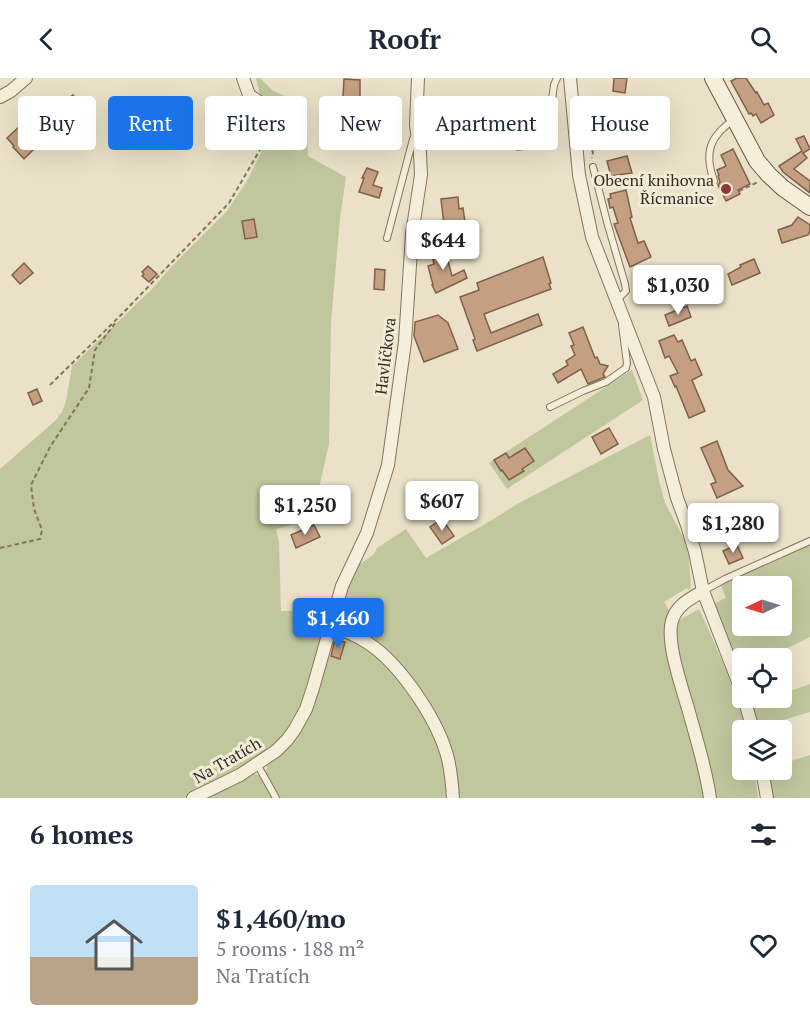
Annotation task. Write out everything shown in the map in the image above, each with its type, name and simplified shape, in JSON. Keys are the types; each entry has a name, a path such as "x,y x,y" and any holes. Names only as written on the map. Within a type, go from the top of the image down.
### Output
{"main road":[{"path":"713,78 757,161 783,188 810,207"}],"street":[{"path":"0,97 26,78"},
{"path":"243,78 252,96"},
{"name":"Havlíčkova","path":"417,96 418,78"},
{"path":"570,78 579,175 592,237 654,397 664,449 677,498 690,534 703,591 732,666"},
{"name":"Havlíčkova","path":"329,627 342,586 367,533 388,465 405,342 412,234 421,175 419,150"},
{"path":"703,591 678,609 672,619 671,627 674,655 710,798"},
{"path":"329,627 347,632 370,644 392,664 422,702 446,752 453,798"},
{"name":"Na Tratích","path":"193,798 240,775 276,751 287,740 301,719 313,688 329,627"},
{"path":"764,780 767,798"}],"lane":[{"path":"553,96 557,78"},
{"path":"714,181 709,155 712,143 720,129 735,119"},
{"path":"387,238 414,138"},
{"path":"550,407 606,382 626,369 617,302 626,291 626,284 593,167"},
{"path":"703,591 810,542"},
{"path":"256,764 276,798"}],"path":[{"path":"50,385 229,204 260,150"},
{"path":"739,191 754,183"},
{"path":"0,548 40,539 42,530 34,508 31,485 50,447 89,388 95,350 122,314"}],"green space":[{"path":"256,78 260,78 272,90 285,96 260,96"},
{"path":"307,131 308,156 346,177 331,323 329,444 315,505 297,523 276,529 279,542 281,611 327,611 329,614 299,709 279,743 235,774 185,798 0,798 0,469 56,420 62,412 72,366 151,290 227,211 247,181 262,150 307,150"},
{"path":"632,370 643,400 507,489 489,463"},
{"path":"650,435 665,503 688,546 691,588 688,590 687,588 664,602 676,622 699,609 732,686 732,708 740,708 744,720 732,720 732,780 755,780 758,798 202,798 251,773 258,775 266,771 268,762 278,754 324,662 330,656 341,659 353,617 343,613 338,605 353,569 374,554 377,548 406,529 426,558 517,504"},
{"path":"810,545 810,637 787,648 732,648 732,652 713,604 726,598 721,585 732,580 732,636 792,636 792,576 741,576"},
{"path":"810,684 810,712 784,720 755,720 752,708 792,708 792,690"},
{"path":"810,755 810,798 770,798 767,780 792,780 792,761"}],"building":[{"path":"614,78 627,78 625,93 613,91"},
{"path":"746,78 764,105 768,103 774,115 761,123 756,114 753,116 749,114 731,81"},
{"path":"344,79 360,80 360,96 343,96"},
{"path":"18,128 18,150 33,150 24,159 7,138"},
{"path":"804,136 810,149 803,153 807,158 794,169 810,181 810,193 783,172 779,166 802,151 796,139"},
{"path":"733,149 750,184 738,190 740,194 726,201 718,185 720,182 717,170 726,166 721,155"},
{"path":"627,156 632,173 611,176 607,161"},
{"path":"367,168 378,172 373,185 382,188 379,198 359,192"},
{"path":"626,190 632,217 630,218 638,243 644,241 651,257 630,267 614,224 618,223 613,207 610,208 608,199 611,198 610,194"},
{"path":"458,197 459,209 463,208 465,222 444,225 441,199"},
{"path":"798,217 810,225 808,235 782,243 778,230 792,225"},
{"path":"254,219 257,237 245,239 242,221"},
{"path":"444,246 452,276 464,270 467,278 436,293 428,266 434,264 431,250"},
{"path":"543,257 551,289 484,314 491,333 538,314 542,325 477,351 460,297 479,290 477,283"},
{"path":"754,259 760,273 732,285 728,274"},
{"path":"24,263 33,273 20,284 12,275"},
{"path":"148,266 157,274 149,282 142,276 144,274 142,272"},
{"path":"375,269 385,270 384,290 374,289"},
{"path":"687,306 691,317 669,326 665,315"},
{"path":"438,315 448,323 458,349 424,362 414,336 415,322"},
{"path":"583,327 595,358 597,357 600,364 608,366 603,374 605,377 588,384 581,369 558,383 553,374 568,365 566,361 575,355 569,333"},
{"path":"674,335 678,342 682,340 691,361 695,359 702,375 692,380 705,411 689,418 670,376 678,373 669,356 665,358 659,341"},
{"path":"37,389 42,401 33,405 28,393"},
{"path":"609,428 618,444 601,454 592,437"},
{"path":"717,441 728,470 743,486 717,498 711,484 716,482 701,448"},
{"path":"525,448 534,461 522,469 524,471 509,480 494,460 506,453 509,458"},
{"path":"442,519 454,536 442,544 430,527"},
{"path":"314,525 320,537 296,548 291,535"},
{"path":"737,545 743,558 729,564 723,551"},
{"path":"335,639 345,642 340,659 331,656"}],"place":[{"name":"Obecní knihovna Řícmanice","path":"726,189"}]}
